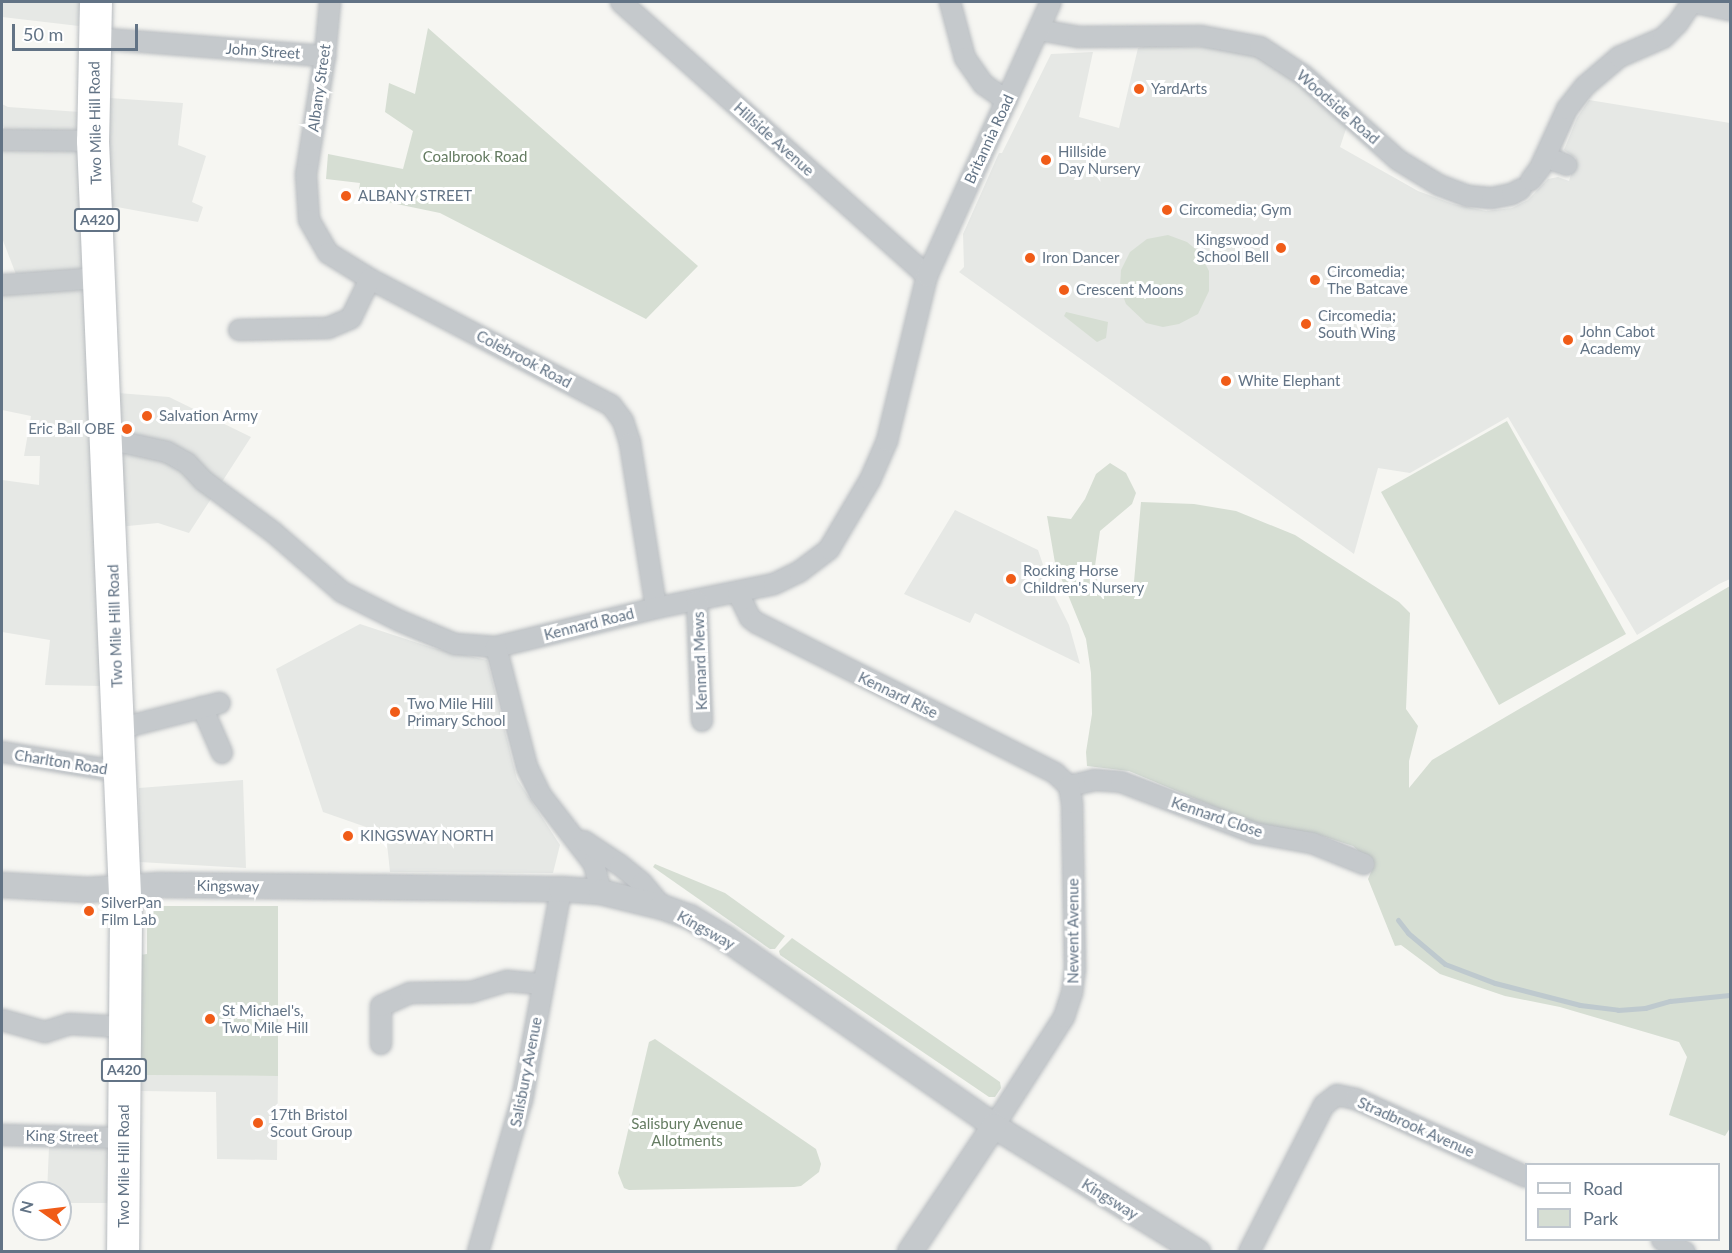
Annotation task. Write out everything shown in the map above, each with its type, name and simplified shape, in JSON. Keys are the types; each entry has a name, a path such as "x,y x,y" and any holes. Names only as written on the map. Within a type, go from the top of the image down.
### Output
{"main road":[{"name":"Two Mile Hill Road","path":"96,2 93,141 108,439 125,888 123,1251"}],"street":[{"name":"Albany Street","path":"306,174 325,56 330,2"},
{"name":"Hillside Avenue","path":"621,2 927,276"},
{"path":"950,2 965,58 983,84 1007,101"},
{"name":"Britannia Road","path":"927,276 1051,2"},
{"path":"1692,2 1731,10"},
{"name":"Woodside Road","path":"1039,30 1078,38 1201,36 1260,47 1303,75 1398,160 1439,185 1468,196 1492,198 1512,194 1526,184 1545,157 1567,109 1585,86 1619,57 1663,38 1678,23 1692,2"},
{"name":"John Street","path":"94,38 325,56"},
{"path":"2,140 93,141"},
{"path":"1545,157 1567,165"},
{"name":"Colebrook Road","path":"306,174 309,220 328,253 370,279 611,405 623,421 630,443 656,608"},
{"name":"Kennard Road","path":"108,439 167,452 187,463 204,482 273,532 342,592 400,621 455,644 496,647 656,608 774,584 799,572 829,549 870,480 887,441 927,276"},
{"path":"2,285 100,278"},
{"path":"239,330 328,328 351,318 370,279"},
{"name":"Kennard Rise","path":"738,593 750,618 757,623 1055,773 1069,786"},
{"name":"Kennard Mews","path":"697,601 702,721"},
{"path":"496,647 527,767 540,794 572,832 594,864 600,878 601,892"},
{"path":"118,729 211,705 222,753"},
{"name":"Charlton Road","path":"2,752 121,772"},
{"name":"Kennard Close","path":"1069,786 1094,780 1121,782 1255,833 1312,843 1364,864"},
{"name":"Newent Avenue","path":"994,1126 1064,1017 1072,993 1075,969 1072,803 1069,786"},
{"path":"572,832 642,883 662,907"},
{"name":"Kingsway","path":"2,885 88,890 160,885 561,889 601,892 662,907 690,917 725,938 994,1126 1198,1251"},
{"name":"Salisbury Avenue","path":"478,1251 522,1100 561,889"},
{"path":"381,1044 381,1006 410,993 471,992 507,981 543,984"},
{"path":"2,1020 45,1032 69,1024 125,1027"},
{"name":"Stradbrook Avenue","path":"1249,1251 1324,1105 1337,1095 1356,1099 1525,1176"},
{"path":"910,1251 994,1126"},
{"name":"King Street","path":"2,1135 123,1138"},
{"path":"1666,1241 1685,1251"}],"shaded area":[{"path":"2,2 81,2 79,26 2,17"},
{"path":"1150,45 1231,48 1263,56 1294,77 1347,126 1340,147 1418,191 1453,204 1486,211 1512,208 1528,200 1548,179 1558,177 1569,181 1576,158 1564,150 1577,118 1589,100 1730,123 1730,579 1637,635 1508,417 1410,473 1378,468 1354,554 959,272 964,267 963,234 999,153 1002,153 1051,54 1093,52 1079,117 1119,128 1138,48"},
{"path":"80,96 183,103 178,145 206,156 192,202 203,207 198,222 117,207 83,205 92,391 169,397 251,437 189,533 158,523 98,529 102,686 45,685 50,640 2,632 2,480 39,485 40,456 24,456 31,416 2,410 2,294 22,290 2,238 2,133 4,127 2,126 2,104 8,107 80,112"},
{"path":"955,510 1038,550 1052,591 1069,625 1080,664 975,613 970,623 904,594"},
{"name":"Two Mile Hill Primary School","path":"360,624 433,648 487,660 517,779 560,845 553,873 390,872 386,834 323,812 276,669"},
{"path":"243,780 246,868 139,862 139,788"},
{"path":"140,1075 278,1076 277,1160 217,1159 216,1092 140,1091"},
{"path":"114,1146 113,1203 72,1203 72,1181 48,1181 49,1147"}],"green space":[{"name":"Coalbrook Road","path":"428,28 698,266 646,319 440,213 358,196 360,183 326,179 328,154 403,169 413,131 385,112 389,83 415,94"},
{"path":"1168,235 1187,242 1199,252 1209,271 1209,291 1198,314 1179,324 1163,327 1146,323 1126,304 1120,288 1121,270 1130,252 1147,239"},
{"path":"1066,312 1108,322 1106,338 1097,342 1064,316"},
{"path":"1507,421 1626,634 1499,705 1381,492"},
{"path":"1110,463 1126,473 1136,493 1132,504 1100,531 1094,573 1108,591 1133,593 1141,502 1194,504 1236,511 1295,535 1399,602 1410,613 1406,709 1418,726 1409,761 1409,788 1432,760 1730,586 1730,1128 1725,1136 1669,1115 1687,1057 1679,1042 1560,1007 1505,996 1440,974 1401,945 1395,946 1368,879 1374,865 1353,846 1313,833 1263,827 1129,771 1087,766 1086,752 1092,714 1091,673 1086,639 1055,563 1047,516 1071,519 1085,499 1096,474"},
{"path":"655,864 725,893 785,936 775,949 770,949 653,867"},
{"path":"154,906 278,906 278,1076 140,1075 140,955 147,954 147,916"},
{"path":"792,938 1000,1082 1001,1088 995,1097 989,1097 780,955 779,951"},
{"name":"Salisbury Avenue Allotments","path":"655,1039 816,1149 821,1164 819,1172 801,1186 794,1187 629,1190 624,1188 618,1173 649,1042"}],"waterway":[{"path":"1398,920 1408,933 1445,964 1495,983 1580,1005 1618,1010 1645,1008 1670,1001 1730,995"}],"place":[{"name":"YardArts","path":"1139,89"},
{"name":"Hillside Day Nursery","path":"1046,160"},
{"name":"ALBANY STREET","path":"346,196"},
{"name":"Circomedia; Gym","path":"1167,210"},
{"name":"Kingswood School Bell","path":"1281,248"},
{"name":"Iron Dancer","path":"1030,258"},
{"name":"Circomedia; The Batcave","path":"1315,280"},
{"name":"Crescent Moons","path":"1064,290"},
{"name":"Circomedia; South Wing","path":"1306,324"},
{"name":"John Cabot Academy","path":"1568,340"},
{"name":"White Elephant","path":"1226,381"},
{"name":"Salvation Army","path":"147,416"},
{"name":"Eric Ball OBE","path":"127,429"},
{"name":"Rocking Horse Children's Nursery","path":"1011,579"},
{"name":"Two Mile Hill Primary School","path":"395,712"},
{"name":"KINGSWAY NORTH","path":"348,836"},
{"name":"SilverPan Film Lab","path":"89,911"},
{"name":"St Michael's, Two Mile Hill","path":"210,1019"},
{"name":"17th Bristol Scout Group","path":"258,1123"}]}
